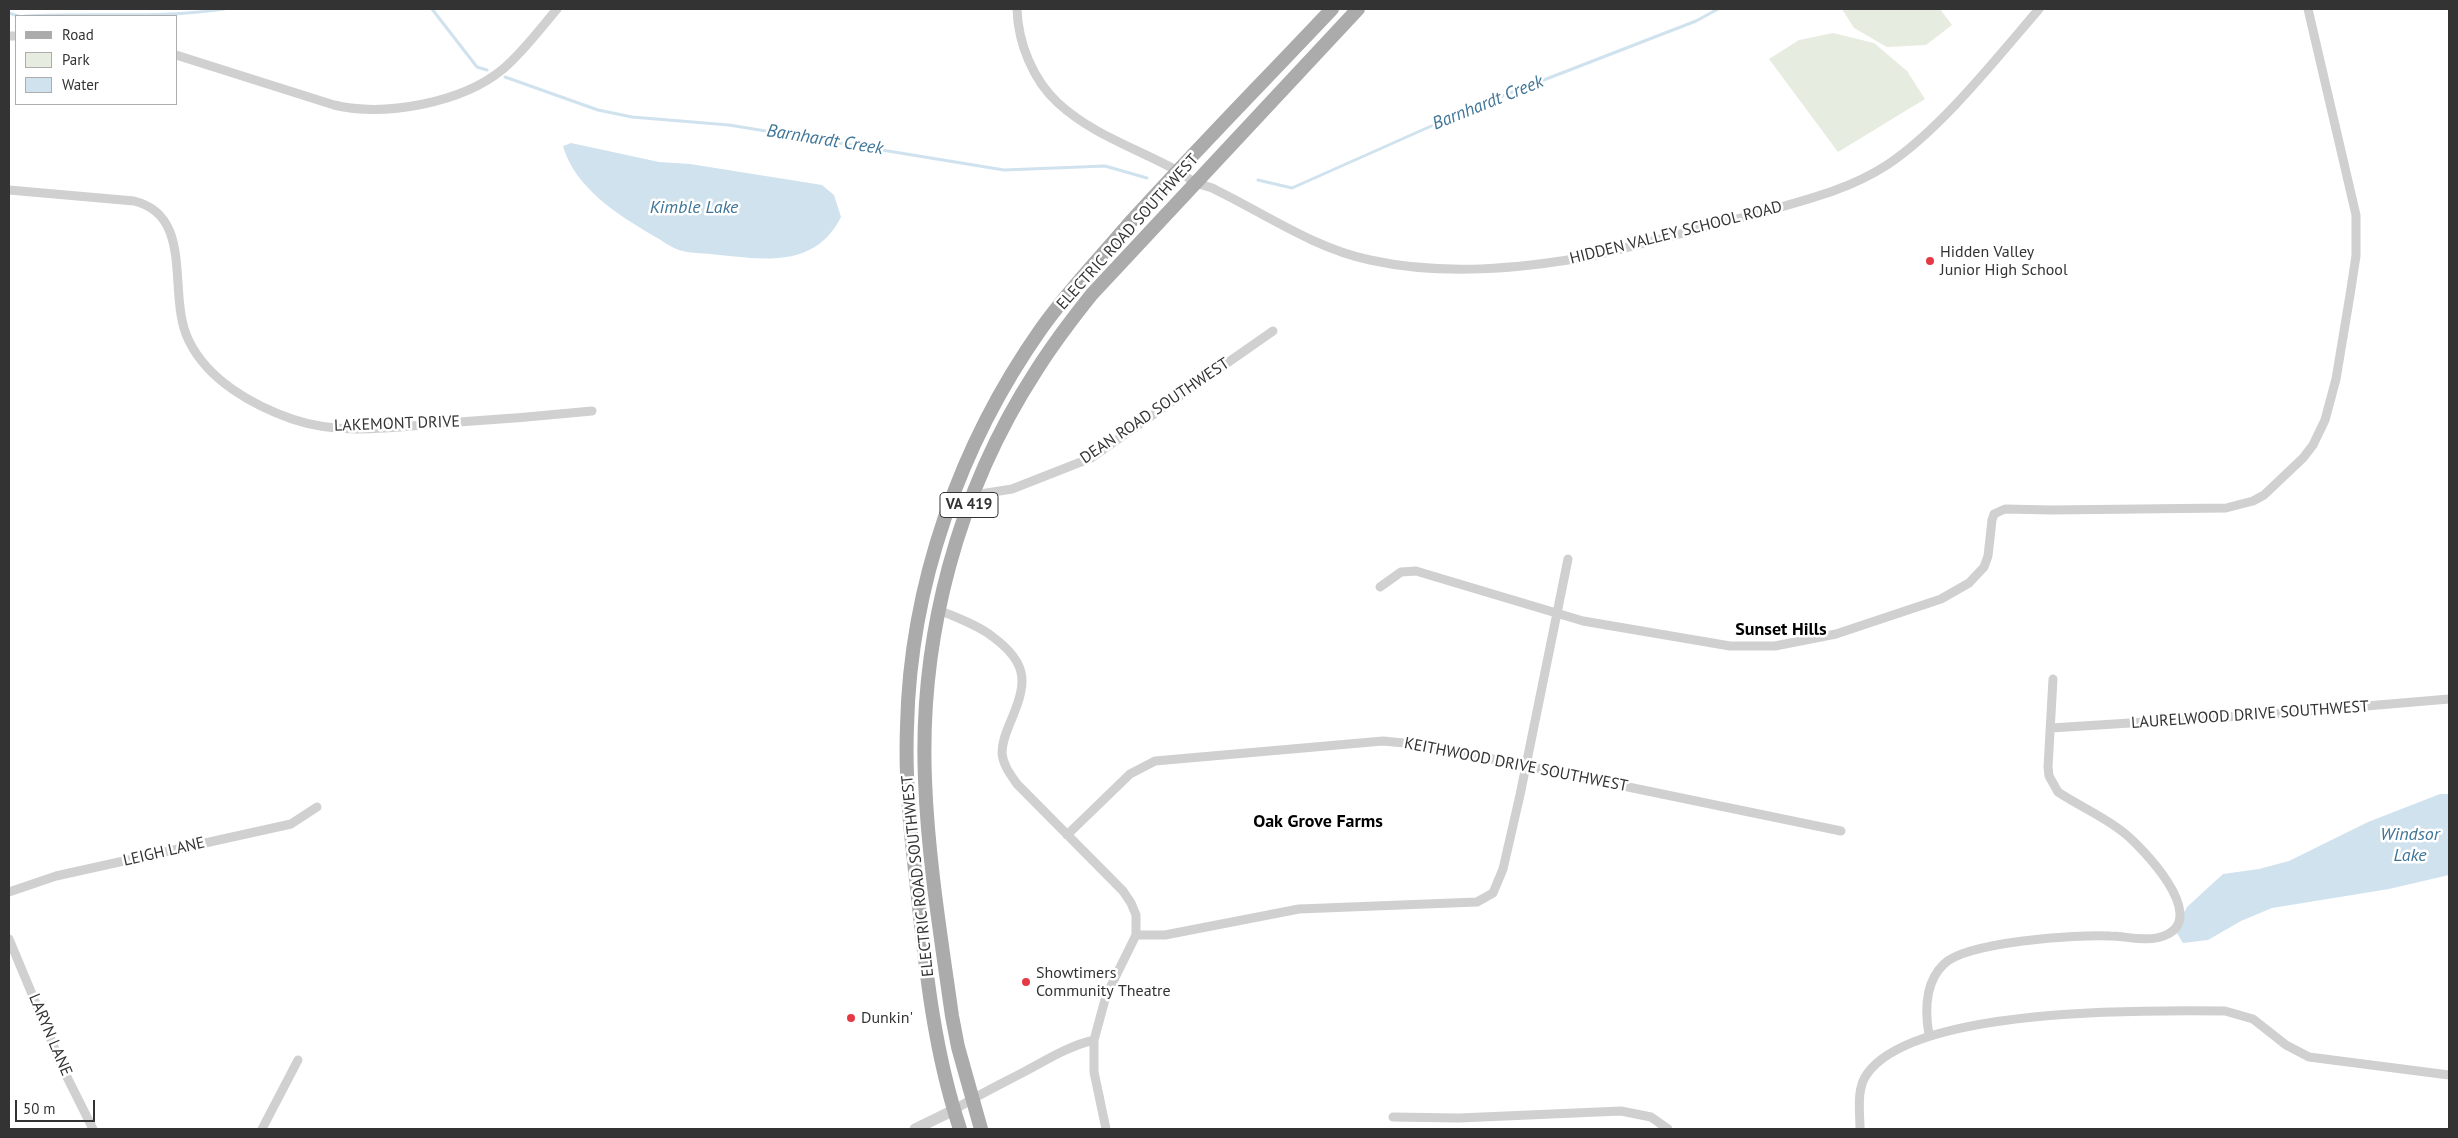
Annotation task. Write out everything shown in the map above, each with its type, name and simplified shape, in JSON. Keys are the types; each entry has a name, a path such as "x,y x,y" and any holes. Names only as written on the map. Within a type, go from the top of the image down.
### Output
{"main road":[{"name":"ELECTRIC ROAD SOUTHWEST","path":"960,1129 934,1021 924,955 906,780 910,680 927,578 957,485 995,403 1020,361 1079,280 1177,170 1332,9"},
{"name":"ELECTRIC ROAD SOUTHWEST","path":"981,1129 952,1016 927,815 925,725 928,682 938,610 959,535 990,455 1011,413 1055,342 1092,294 1358,9"}],"street":[{"path":"178,56 334,106 349,109 383,110 438,99 472,88 490,78 504,68 557,9"},
{"name":"HIDDEN VALLEY SCHOOL ROAD","path":"1016,9 1027,58 1038,78 1058,103 1098,132 1177,170 1196,183 1215,189 1317,244 1369,260 1431,268 1467,269 1562,262 1592,256 1804,201 1865,178 1897,158 1925,134 1991,64 2039,9"},
{"path":"1380,587 1401,572 1416,571 1557,615 1671,638 1730,646 1775,646 1836,634 1941,599 1970,583 1984,567 1988,556 1992,520 1999,510 2210,509 2238,506 2253,501 2274,487 2303,458 2321,430 2336,379 2356,256 2356,215 2308,9"},
{"name":"LAKEMONT DRIVE","path":"9,190 134,200 150,206 159,212 170,229 174,242 178,309 182,326 197,356 225,383 243,396 292,419 313,425 353,429 592,411"},
{"name":"DEAN ROAD SOUTHWEST","path":"974,495 1019,487 1091,458 1273,331"},
{"path":"1136,935 1165,935 1299,909 1477,902 1484,900 1493,893 1503,868 1526,766 1568,559"},
{"path":"938,610 985,631 1014,657 1021,669 1022,691 1003,743 1004,762 1017,784 1122,891 1131,903 1136,915 1136,935 1106,996 1094,1040 1094,1072 1106,1129"},
{"path":"1929,1036 1926,1020 1930,990 1940,968 1954,957 1999,946 2058,937 2156,938 2171,932 2179,919 2179,904 2173,891 2147,855 2124,833 2058,792 2053,785 2048,767 2053,679"},
{"name":"LAURELWOOD DRIVE SOUTHWEST","path":"2050,728 2281,713 2449,699"},
{"name":"KEITHWOOD DRIVE SOUTHWEST","path":"1067,835 1130,774 1142,766 1163,758 1383,741 1425,745 1841,831"},
{"name":"LEIGH LANE","path":"9,892 56,876 291,824 317,807"},
{"name":"LARYN LANE","path":"9,939 66,1073 93,1129"},
{"path":"1860,1129 1860,1093 1866,1075 1883,1057 1929,1036 1965,1028 2072,1013 2115,1010 2225,1011 2253,1019 2286,1045 2309,1057 2449,1075"},
{"path":"915,1129 1074,1046 1094,1040"},
{"path":"262,1129 298,1060"},
{"path":"1393,1117 1431,1118 1621,1111 1650,1117 1668,1129"},
{"path":"1431,1118 1432,1129"}],"green space":[{"path":"1842,9 1940,9 1952,25 1926,45 1887,47 1854,28"},
{"path":"1833,33 1874,43 1907,71 1925,99 1838,152 1769,59 1799,40"}],"water":[{"name":"Kimble Lake","path":"571,143 659,162 690,164 822,185 834,195 841,217 831,233 818,245 789,257 755,258 679,250 612,209 587,187 577,175 563,146"},
{"name":"Windsor Lake","path":"2440,794 2449,794 2449,875 2389,889 2272,908 2241,921 2208,940 2183,943 2175,930 2187,907 2223,874 2259,869 2289,861 2368,822"}],"waterway":[{"name":"Barnhardt Creek","path":"150,15 224,9"},
{"name":"Barnhardt Creek","path":"432,9 477,67 487,70"},
{"name":"Barnhardt Creek","path":"1258,180 1292,188 1474,107 1696,21 1718,9"},
{"name":"Barnhardt Creek","path":"9,13 15,15"},
{"name":"Barnhardt Creek","path":"50,15 150,15"},
{"name":"Barnhardt Creek","path":"505,77 598,110 632,117 729,125 1004,170 1105,166 1147,178"}],"place":[{"name":"Hidden Valley Junior High School","path":"1930,261"},
{"name":"Showtimers Community Theatre","path":"1026,982"},
{"name":"Dunkin'","path":"851,1018"}],"district":[{"name":"Sunset Hills","path":"1781,630"},
{"name":"Oak Grove Farms","path":"1318,822"}]}
